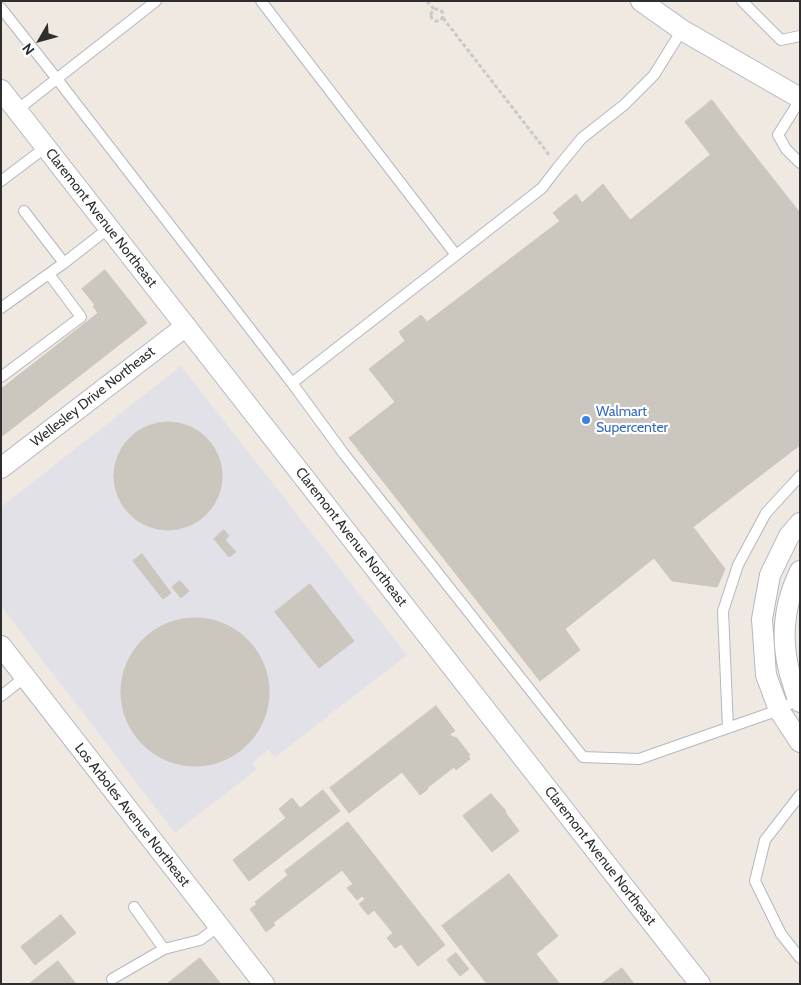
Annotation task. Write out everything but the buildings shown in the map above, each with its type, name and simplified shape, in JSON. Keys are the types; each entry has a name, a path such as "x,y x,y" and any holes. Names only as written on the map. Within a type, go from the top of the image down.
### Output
{"street":[{"path":"653,4 682,30 800,99"},
{"name":"Claremont Avenue Northeast","path":"1,90 700,984"},
{"name":"Wellesley Drive Northeast","path":"1,468 186,326"},
{"path":"800,523 789,536 770,575 762,619 766,675 779,710 800,742"},
{"path":"796,579 786,614 784,643 788,669 799,700"},
{"name":"Los Arboles Avenue Northeast","path":"1,646 264,984"}],"lane":[{"path":"17,110 156,1"},
{"path":"261,1 456,256"},
{"path":"742,1 780,40 800,36"},
{"path":"1,8 58,79 292,383 344,454 584,757 639,759 779,710 799,700"},
{"path":"292,383 542,188 582,138 624,106 654,75 682,30"},
{"path":"800,99 778,136 786,149 800,163"},
{"path":"1,181 46,147"},
{"path":"24,211 64,263"},
{"path":"1,308 109,228"},
{"path":"1,377 81,316 49,274"},
{"path":"728,728 724,611 738,565 766,513 800,476"},
{"path":"1,696 26,677"},
{"path":"800,795 765,840 755,882 781,934 800,958"},
{"path":"134,907 164,949"},
{"path":"112,979 164,949 200,940 219,926"}],"path":[{"path":"428,1 434,9"},
{"path":"434,9 442,10 443,18 554,162"},
{"path":"434,9 431,14 434,20 439,21 443,18"}],"shaded area":[{"path":"181,366 407,655 275,757 268,750 252,763 257,769 175,833 1,606 1,507"}],"place":[{"name":"Walmart Supercenter","path":"586,420"}]}
